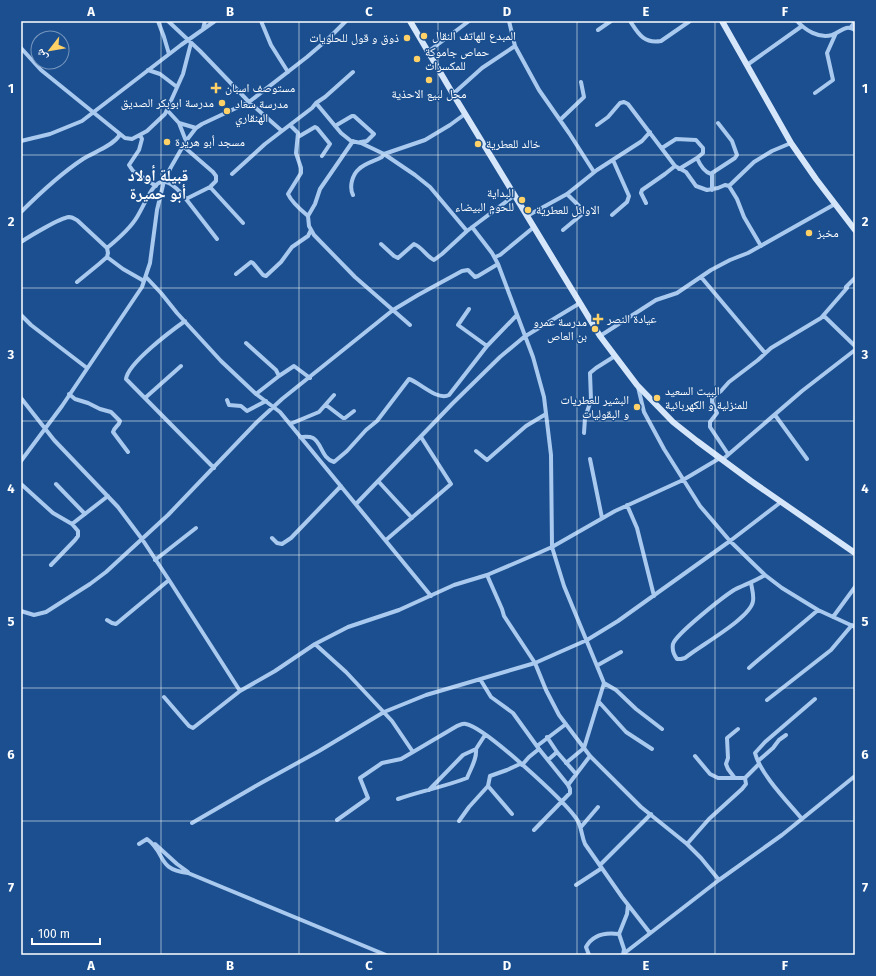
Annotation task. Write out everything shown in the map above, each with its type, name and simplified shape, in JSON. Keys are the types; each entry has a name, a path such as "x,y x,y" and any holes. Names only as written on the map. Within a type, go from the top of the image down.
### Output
{"street":[{"path":"158,21 168,54"},
{"path":"168,21 249,102 282,131"},
{"path":"203,29 205,21"},
{"path":"21,141 60,131 82,121 168,54 189,41 215,21"},
{"path":"261,21 271,45 288,72"},
{"path":"21,461 45,430 121,317 137,296 145,279 150,263 157,210 164,181 170,167 186,141 196,128 249,102 328,40 346,21"},
{"path":"410,21 600,336 637,385 673,422 721,459 855,553"},
{"path":"429,51 469,21"},
{"path":"509,21 515,46 543,97 594,172"},
{"path":"598,30 611,21"},
{"path":"630,21 640,36 658,42 690,21"},
{"path":"722,21 791,143 855,230"},
{"path":"798,21 802,26 817,34 829,36 844,28 853,28 855,22"},
{"path":"747,65 802,26"},
{"path":"815,93 833,80 827,53 836,33"},
{"path":"21,48 41,70 119,134 128,139 140,135 155,125 167,110 186,65 189,41"},
{"path":"453,94 482,68 515,46"},
{"path":"148,70 160,74 177,88"},
{"path":"232,174 265,144 312,108 353,72"},
{"path":"560,120 584,97 581,82"},
{"path":"596,125 608,117 620,103 624,102 631,107 675,166 686,172 699,188 704,190 712,190 725,185 729,186 754,162 772,151 791,143"},
{"path":"316,103 335,126 346,137 353,141 367,142 374,134 354,116 335,126"},
{"path":"167,110 179,123 186,141"},
{"path":"353,195 350,189 358,169 382,157 384,154 425,140 465,114"},
{"path":"179,123 196,128"},
{"path":"712,190 711,174 714,170 738,155 732,141 718,124"},
{"path":"290,125 297,132 298,137 296,153 301,168 301,173 288,194 292,201 308,216 314,235 355,277 410,325"},
{"path":"298,137 315,127 317,128 330,144 322,156"},
{"path":"527,216 567,194 594,172 638,144 650,132"},
{"path":"21,212 60,176 114,141 119,134"},
{"path":"140,135 142,139 139,150 129,165 133,171 156,186"},
{"path":"662,148 676,139 696,140 703,148 703,153 679,169"},
{"path":"308,216 315,204 320,189 353,141"},
{"path":"361,142 384,154 415,174 430,187 467,231"},
{"path":"183,146 216,176 216,181 210,187 186,199"},
{"path":"697,158 705,171 711,174"},
{"path":"612,160 630,196 627,202 612,214"},
{"path":"646,202 641,193 642,190 675,166"},
{"path":"107,248 133,223 156,186 164,181 173,185 218,239"},
{"path":"729,186 737,199 744,217 761,246"},
{"path":"210,187 243,223"},
{"path":"563,230 582,213 579,206 567,194"},
{"path":"381,244 398,258 414,244 434,260 467,231 515,195"},
{"path":"600,336 656,300 677,293 723,263 761,246 835,204"},
{"path":"21,242 61,220 73,218 107,248 108,252 107,256 99,264 77,282"},
{"path":"472,227 495,257 538,372 544,397 551,455 552,547 564,586 598,665 604,683 584,748 566,763"},
{"path":"495,257 500,255 534,227"},
{"path":"236,274 251,262 263,276 266,276 281,262 292,247 308,236 311,229"},
{"path":"107,256 123,270 145,279 161,293 221,361 256,394 274,406 431,596"},
{"path":"21,611 28,614 40,614 56,607 106,572 176,507 274,406 393,310 462,271 468,270 475,277 498,264"},
{"path":"701,277 765,353"},
{"path":"728,454 710,427 710,422 717,413 712,402 712,398 765,353 786,338 824,316 847,288 846,287 855,278"},
{"path":"356,504 500,357 524,337 580,303"},
{"path":"469,309 458,326 486,346"},
{"path":"21,315 87,368"},
{"path":"300,436 308,436 315,439 328,459 334,462 377,421 409,379 433,392 443,396 448,396 486,346 516,316"},
{"path":"824,316 855,346"},
{"path":"21,324 26,320"},
{"path":"185,321 152,347 135,364 127,376 127,381 214,468"},
{"path":"246,342 276,370 279,376"},
{"path":"164,697 189,726 193,728 240,691 275,671 316,644 352,625 399,610 454,585 487,575 552,547 602,518 683,480 721,459 802,391 855,350"},
{"path":"584,433 585,418 591,400 590,373 615,356"},
{"path":"145,398 181,366"},
{"path":"256,394 294,366 310,378"},
{"path":"637,385 644,412 664,450 700,506 730,541 782,588 818,610 853,626 831,650 767,700"},
{"path":"69,394 75,399 88,402 100,409 111,412 119,418 119,424 113,432 128,452"},
{"path":"290,424 319,412 334,395"},
{"path":"21,398 45,430 108,496 142,539 170,580 240,691"},
{"path":"227,400 230,405 241,406 247,411 266,401"},
{"path":"326,405 343,418 354,411"},
{"path":"476,451 487,460 526,426 546,414"},
{"path":"775,415 807,458"},
{"path":"386,540 451,484 421,437"},
{"path":"590,460 602,518"},
{"path":"378,481 412,518"},
{"path":"21,484 53,513 72,524 78,531 78,536 50,565"},
{"path":"56,484 85,514"},
{"path":"272,538 277,543 282,544 291,538 341,486"},
{"path":"72,524 108,496"},
{"path":"192,823 261,782 320,751 384,712 426,695 535,663 587,640 654,596 781,502"},
{"path":"627,505 637,528 654,596"},
{"path":"156,560 196,528"},
{"path":"751,583 754,602 752,607 742,618 685,658 677,659 674,654 673,645 676,638 734,590 751,583 765,574"},
{"path":"487,575 504,616 535,663 553,705 590,756 624,791 687,844 719,880"},
{"path":"107,620 116,624 170,580"},
{"path":"833,617 855,587"},
{"path":"749,668 818,610"},
{"path":"316,644 346,672 384,712 413,752"},
{"path":"598,665 622,652"},
{"path":"480,679 491,697 513,713 538,748 568,785 570,792 534,830"},
{"path":"604,683 616,690 636,709 662,729"},
{"path":"802,819 758,762 755,753 756,750 815,699"},
{"path":"599,702 626,732 652,749"},
{"path":"337,820 368,798 360,778 382,763 401,759 439,736 462,724 466,724 499,745 575,816 581,827 581,834 585,844 628,905 650,933"},
{"path":"459,821 469,807 488,786 490,776 521,764 538,748 546,737 566,724"},
{"path":"734,777 726,764 728,758 726,743 727,738 738,729"},
{"path":"428,790 463,755 476,748 485,735"},
{"path":"687,844 709,819 742,789 746,784 745,778 758,762 779,740 786,735"},
{"path":"546,737 576,774"},
{"path":"398,799 416,792 448,785 467,778 476,757 476,748"},
{"path":"548,760 557,752"},
{"path":"568,785 590,756"},
{"path":"695,756 710,774 718,778 745,778"},
{"path":"623,955 719,880 802,819 855,776"},
{"path":"488,786 512,814"},
{"path":"581,827 598,807"},
{"path":"576,885 601,867 651,814"},
{"path":"139,844 147,839 188,872 386,955"},
{"path":"150,842 165,864 171,869 178,872 188,872"},
{"path":"623,955 624,949 619,934 627,914 628,905"},
{"path":"589,955 586,947 589,941 604,933 619,934"}],"place":[{"name":"المبدع للهاتف النقال","path":"424,36"},
{"name":"ذوق و قول للحلويات","path":"407,38"},
{"name":"حماص جاموكة للمكسرات","path":"417,59"},
{"name":"محل لبيع الاحذية","path":"429,80"},
{"name":"مستوصف اسبان","path":"216,88"},
{"name":"مدرسة ابوبكر الصديق","path":"222,103"},
{"name":"مدرسة سعاد الهنقاري","path":"227,111"},
{"name":"مسجد أبو هريرة","path":"167,142"},
{"name":"خالد للعطرية","path":"478,144"},
{"name":"البداية للحوم البيضاء","path":"522,200"},
{"name":"الاوائل للعطرية","path":"528,210"},
{"name":"مخبز","path":"809,233"},
{"name":"عيادة النصر","path":"598,319"},
{"name":"مدرسة عمرو بن العاص","path":"595,329"},
{"name":"البيت السعيد للمنزلية و الكهربائية","path":"657,398"},
{"name":"البشير للعطريات و البقوليات","path":"637,407"}],"district":[{"name":"قبيلة أولاد أبو حميرة","path":"158,184"}]}
